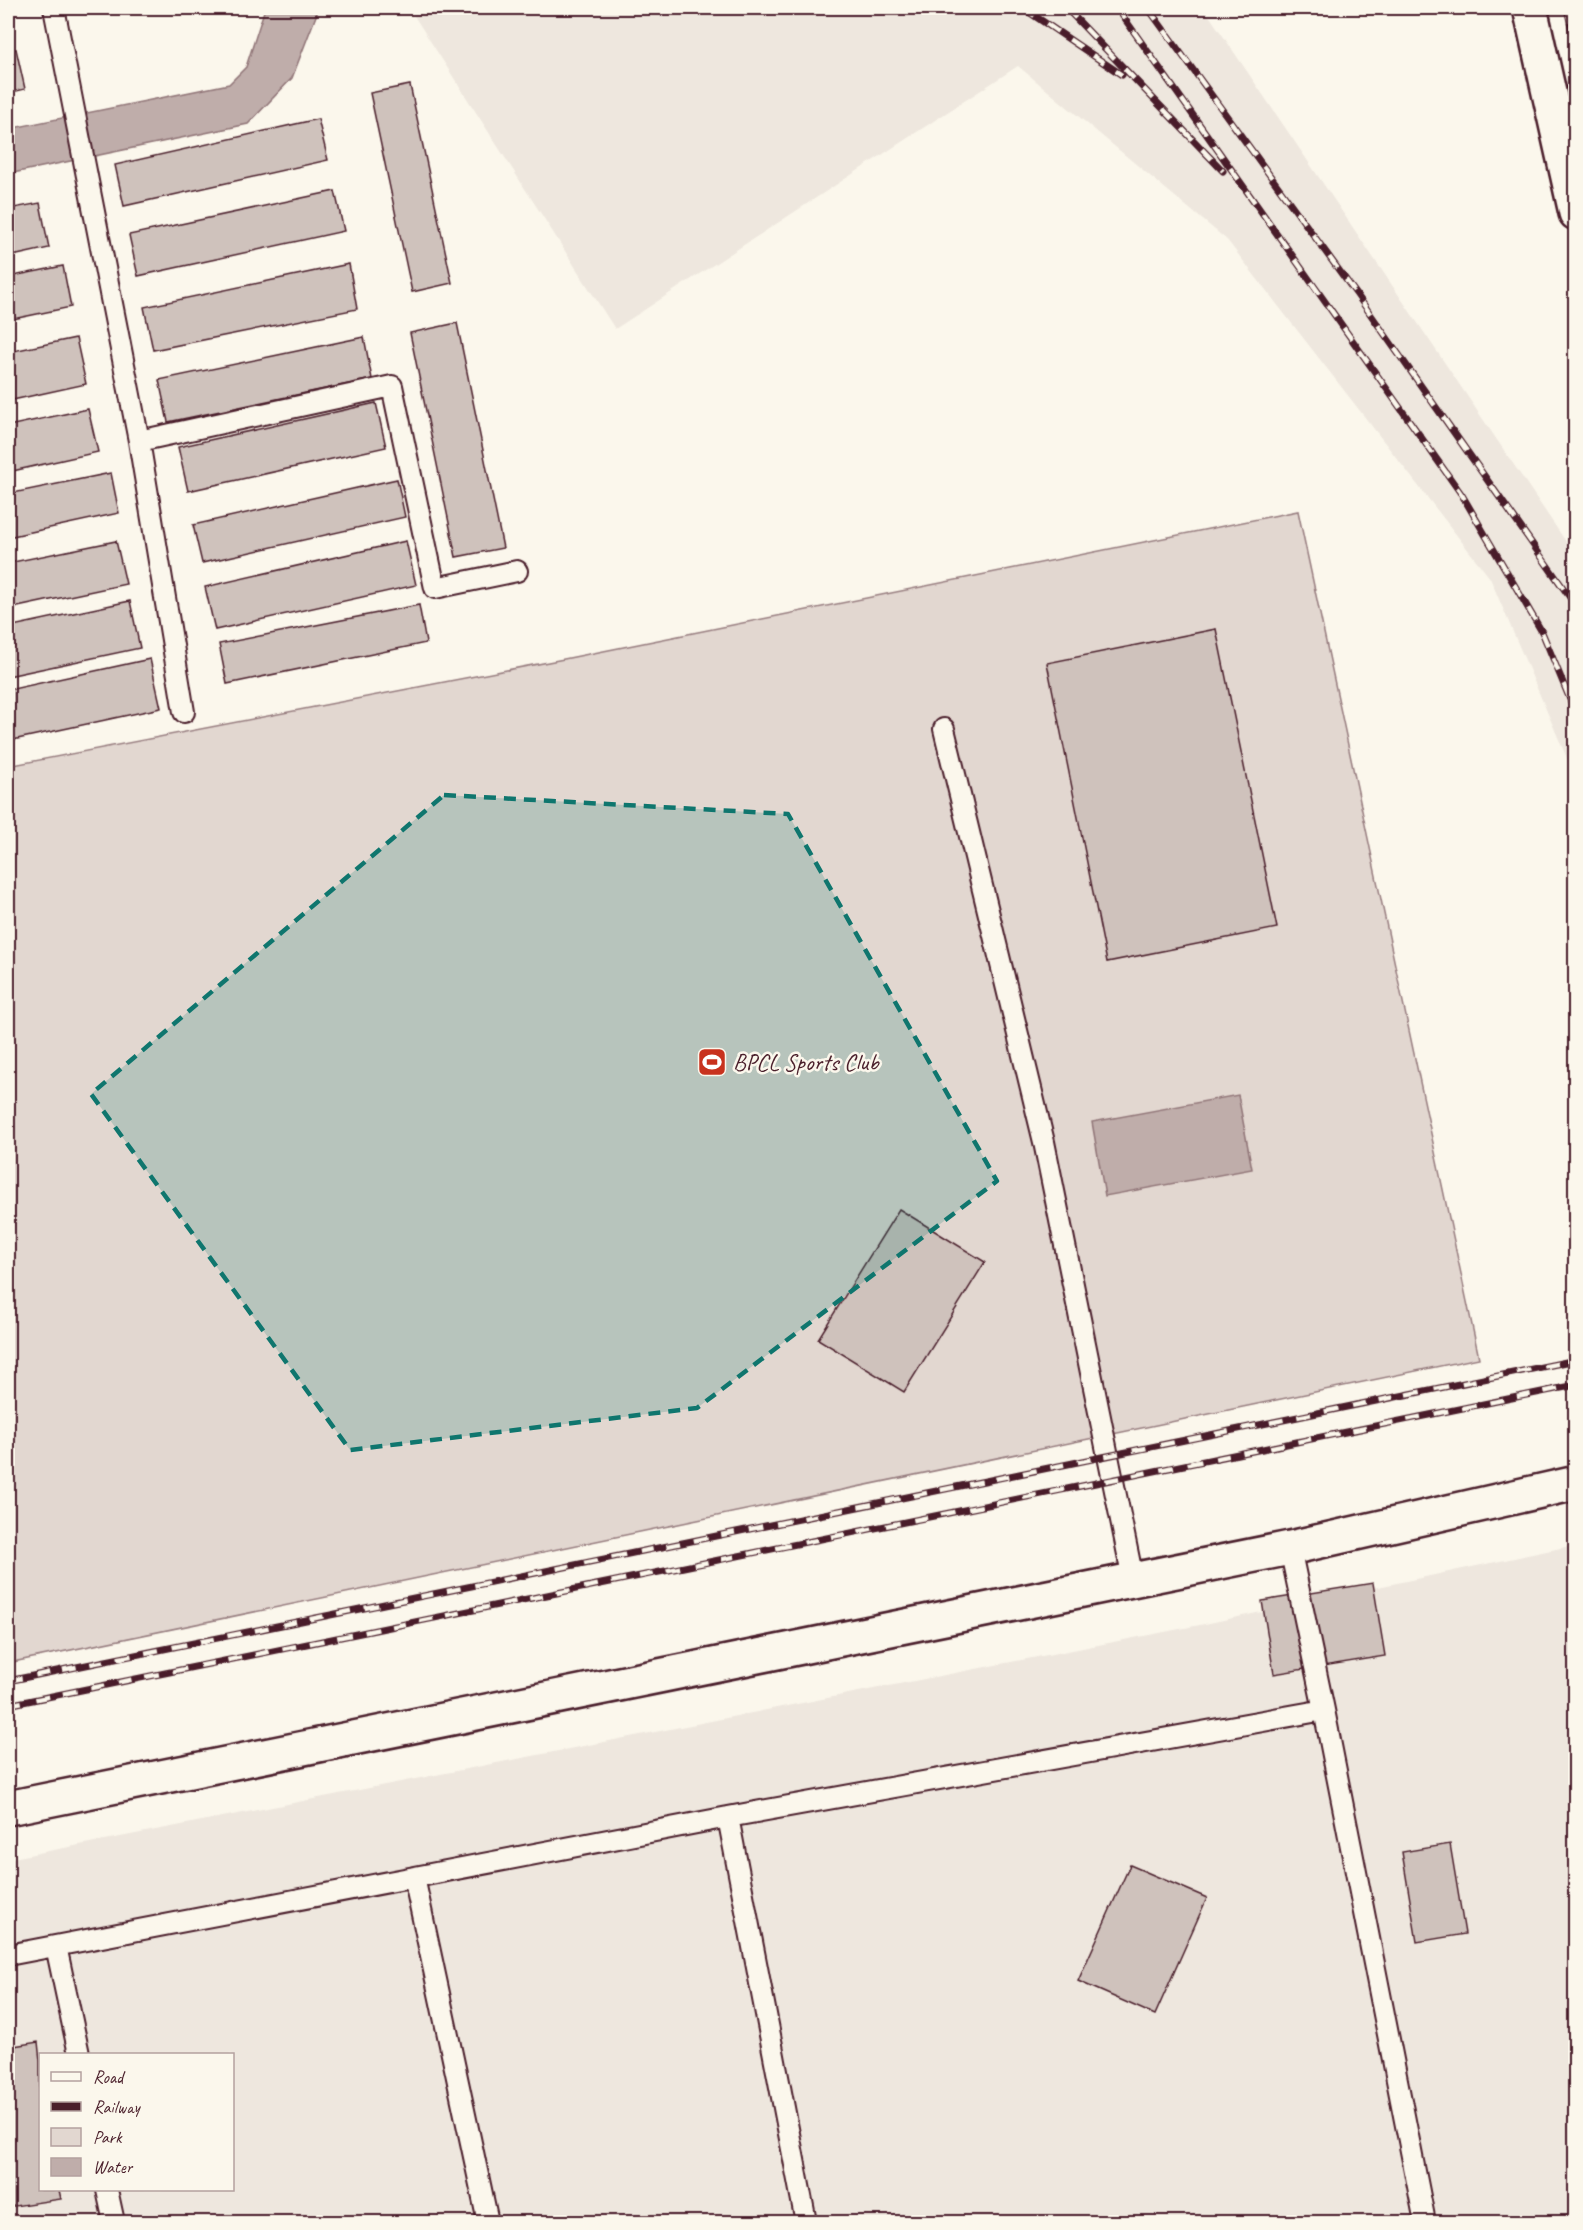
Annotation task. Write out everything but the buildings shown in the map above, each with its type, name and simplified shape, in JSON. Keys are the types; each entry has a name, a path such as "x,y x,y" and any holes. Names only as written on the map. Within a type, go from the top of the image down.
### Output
{"main road":[{"path":"1530,8 1575,213"},
{"path":"8,1808 1290,1548 1575,1483"}],"lane":[{"path":"54,8 82,161 139,441 184,712"},
{"path":"139,441 392,386 435,588 517,571"},
{"path":"944,729 1044,1142 1133,1580"},
{"path":"1290,1548 1425,2223"},
{"path":"8,1955 728,1817 1324,1710"},
{"path":"728,1817 806,2223"},
{"path":"414,1877 488,2223"},
{"path":"56,1946 79,2053"},
{"path":"107,2191 114,2223"}],"highlighted area":[{"path":"444,795 788,814 997,1181 697,1408 350,1450 91,1094"}],"shaded area":[{"path":"409,8 1204,8 1575,555 1575,777 1490,578 1227,240 1018,66 615,329"},
{"path":"1575,1545 1575,2222 8,2222 8,1859 1200,1625"}],"green space":[{"name":"BPCL Sports Club","path":"1298,511 1479,1358 8,1663 8,766 564,659"}],"water":[{"path":"265,8 319,8 292,78 248,124 8,174 8,129 229,84 246,67"},
{"path":"1238,1095 1252,1169 1105,1196 1092,1122"}],"railway":[{"path":"1023,8 1122,75"},
{"path":"1066,8 1223,171"},
{"path":"1117,8 1462,495 1542,632 1576,714"},
{"path":"1148,8 1357,295 1576,606"},
{"path":"1567,8 1576,49"},
{"path":"8,1681 1576,1360"},
{"path":"8,1705 1576,1385"}],"place":[{"name":"BPCL Sports Club","path":"712,1062"}]}
